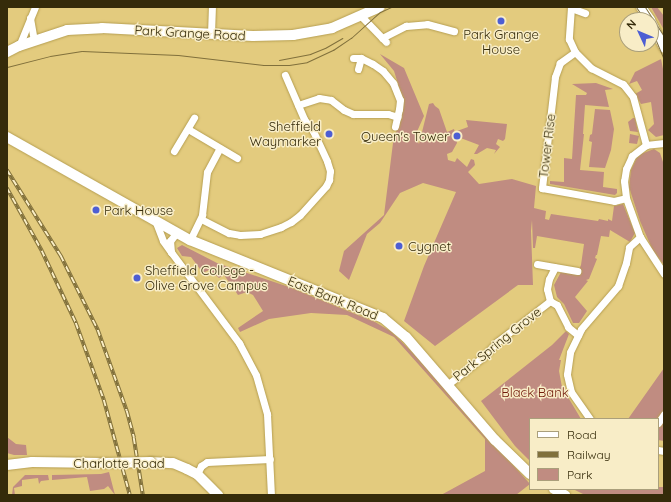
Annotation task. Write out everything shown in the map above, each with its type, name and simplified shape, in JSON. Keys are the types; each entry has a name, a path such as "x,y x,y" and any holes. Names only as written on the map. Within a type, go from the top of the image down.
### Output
{"street":[{"path":"19,46 30,16 35,7"},
{"path":"211,34 212,7"},
{"name":"Park Grange Road","path":"7,52 19,46 66,30 102,28 211,34 293,35 332,28 380,7"},
{"path":"585,13 571,7 568,39 575,52 590,68 623,84 633,98 646,145"},
{"path":"30,16 34,41"},
{"path":"361,16 384,40 406,26 427,24 454,31"},
{"path":"659,38 664,48"},
{"name":"Tower Rise","path":"575,52 560,63 555,77 542,188 614,201 626,198"},
{"path":"353,58 361,58 383,71 393,83 400,100 398,117 395,126"},
{"path":"358,69 361,58"},
{"path":"201,219 229,233 240,235 260,234 281,227 300,215 326,186 329,180 330,171 328,161 298,105 285,75"},
{"path":"298,105 319,98 331,100 344,110 353,114 388,114 398,117"},
{"path":"174,151 194,118"},
{"path":"188,128 237,158"},
{"name":"East Bank Road","path":"7,137 190,240 383,318 406,337 495,440 529,473"},
{"path":"664,143 646,145 632,156 626,169 624,181 626,198 640,237 664,274"},
{"path":"190,240 201,219 205,203 207,172 220,148"},
{"path":"155,220 163,241 240,343 256,375 267,414 271,495"},
{"path":"171,252 170,241 177,232"},
{"path":"589,418 571,392 567,374 570,352 578,335 589,318 618,286 626,263 629,247 640,237"},
{"path":"537,264 577,271"},
{"path":"550,301 547,289 549,279 555,267"},
{"name":"Park Spring Grove","path":"447,385 482,357 497,342 550,301 557,305 568,327 578,335"},
{"path":"196,474 201,466 207,462 270,459"},
{"name":"Charlotte Road","path":"7,465 32,462 173,463 196,474 218,495"},
{"path":"556,490 565,495"}],"green space":[{"path":"651,7 657,7 664,16 664,30 659,21 659,12 654,12"},
{"path":"380,54 404,68 424,116 415,136 419,144 429,104 433,103 439,109 447,132 454,129 457,143 452,152 447,154 448,160 455,162 457,158 467,167 471,159 474,160 475,165 468,172 479,184 512,179 536,186 534,208 546,211 545,219 549,220 551,214 598,221 599,219 608,221 608,219 612,221 614,206 623,204 635,233 630,242 610,230 609,237 601,236 595,258 597,259 589,279 586,280 588,281 575,297 587,311 579,323 573,323 564,304 557,297 554,285 561,272 577,274 581,265 584,244 537,236 535,248 533,248 532,220 533,285 518,285 435,346 404,321 424,266 456,192 423,183 400,193 380,223 367,234 349,280 339,271 344,251 384,215 393,143 404,103 394,71"},
{"path":"661,59 664,74 664,135 656,137 648,130 654,124 651,102 641,104 635,94 642,90 637,81 629,84 635,72"},
{"path":"596,83 613,89 605,90 609,107 585,105 584,134 580,170 604,172 603,187 617,189 617,193 615,195 550,184 550,181 564,182 564,158 572,159 576,95 586,95 587,93 572,84"},
{"path":"595,109 610,110 614,129 611,150 605,168 589,167 592,142 589,141 590,135 592,134"},
{"path":"635,118 638,132 630,131 628,122"},
{"path":"466,120 507,124 505,139 503,141 498,139 496,144 500,147 494,154 496,150 487,148 477,154 474,154 479,145 458,137 457,131 468,127"},
{"path":"630,134 639,136 637,144 629,143"},
{"path":"654,149 660,153 664,165 664,265 653,251 640,221 629,187 631,170 638,155"},
{"path":"182,245 217,263 289,287 375,322 392,332 416,356 529,483 529,485 516,495 441,495 485,471 485,439 394,337 347,315 311,313 269,319 240,332 238,328 263,311 253,295 247,292 238,295 224,275 219,278 209,270 203,273 191,257 182,256 177,248"},
{"name":"Black Bank","path":"566,331 569,334 559,360 561,360 559,371 562,387 580,418 529,418 529,460 515,446 481,401 552,345"},
{"path":"664,368 664,441 659,440 659,418 629,418"},
{"path":"7,437 16,444 26,445 27,455 14,455 7,453"},
{"path":"109,472 115,495 108,486 104,489 90,491 87,477 52,480 52,475 101,474"},
{"path":"25,475 48,475 49,480 41,481 39,484 38,478 22,480 22,486 14,488 15,495 12,495 13,487"},
{"path":"659,487 664,487 664,495 585,495 575,490 659,490"}],"tram line":[{"path":"7,67 50,56 82,51 178,55 263,65 289,65 307,62 333,50 351,38 380,12 391,7"},
{"path":"636,7 639,12"},
{"path":"645,7 664,36"},
{"path":"279,60 310,54 325,48 342,38"},
{"path":"659,48 664,60"}],"railway":[{"path":"7,170 61,256 98,330 127,411 134,438 143,495"},
{"path":"7,188 42,251 76,323 104,400 130,495"}],"place":[{"name":"Park Grange House","path":"501,21"},
{"name":"Sheffield Waymarker","path":"329,134"},
{"name":"Queen's Tower","path":"457,136"},
{"name":"Park House","path":"96,210"},
{"name":"Cygnet","path":"399,246"},
{"name":"Sheffield College - Olive Grove Campus","path":"137,278"}]}
